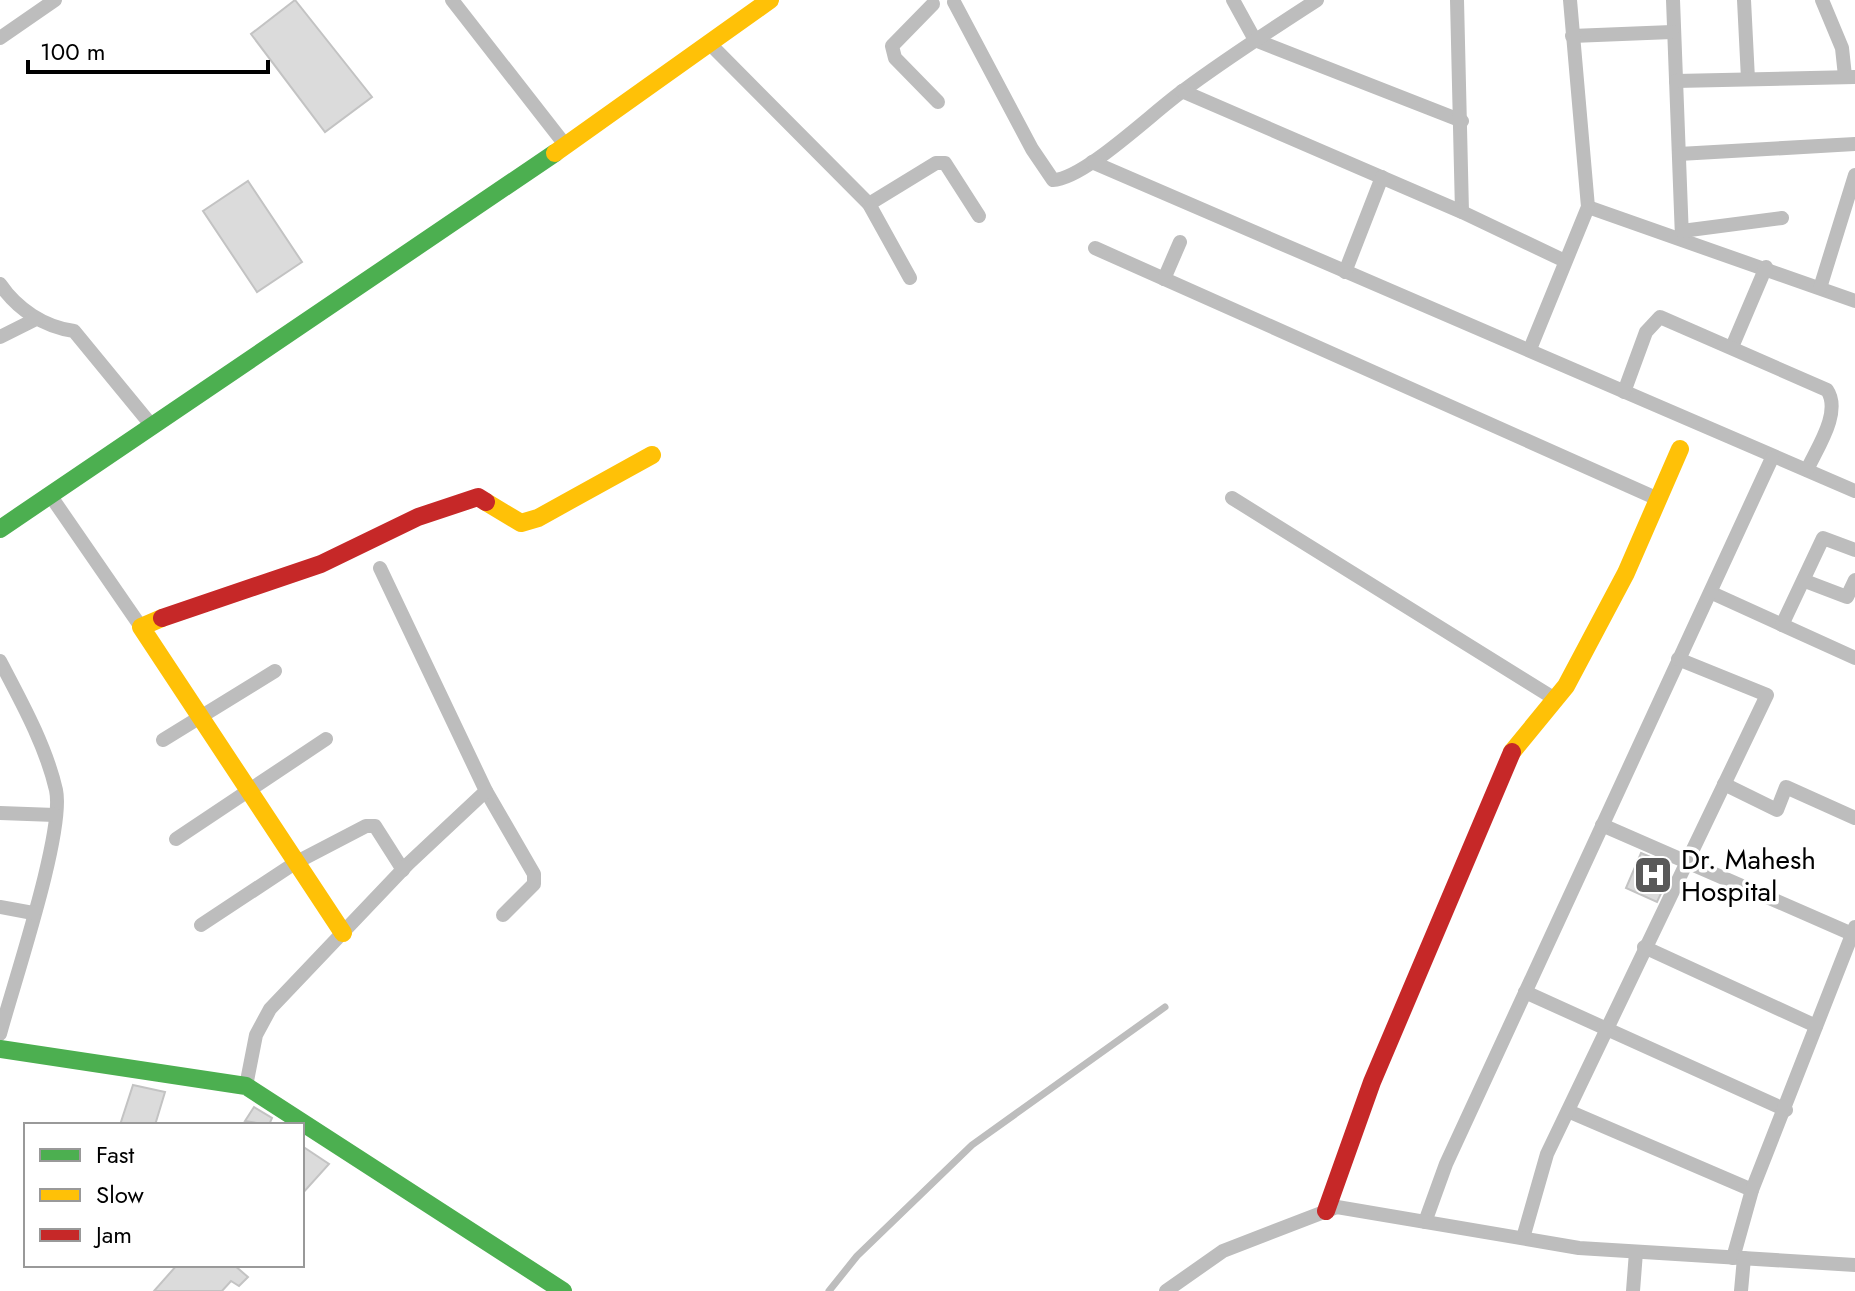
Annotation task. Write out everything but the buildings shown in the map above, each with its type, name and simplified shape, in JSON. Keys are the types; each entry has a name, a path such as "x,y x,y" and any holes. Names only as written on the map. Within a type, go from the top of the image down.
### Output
{"street":[{"path":"0,38 55,0"},
{"path":"452,0 566,146"},
{"path":"0,529 566,146 770,0"},
{"path":"1233,0 1255,40 1462,121"},
{"path":"938,102 895,58 892,46 931,2 960,1 1048,175 1053,180 1062,180 1092,162 1182,91 1317,0"},
{"path":"1457,0 1462,212"},
{"path":"1530,349 1588,207 1570,0"},
{"path":"1673,0 1682,235"},
{"path":"1744,0 1748,79"},
{"path":"1676,81 1850,77 1822,0"},
{"path":"1572,36 1672,32"},
{"path":"710,44 869,204 910,278"},
{"path":"1182,91 1462,212 1565,261"},
{"path":"1679,154 1855,144"},
{"path":"1092,162 1530,349 1772,458 1855,491"},
{"path":"869,204 936,163 945,163 979,216"},
{"path":"1820,288 1855,175"},
{"path":"1345,272 1382,177"},
{"path":"1588,207 1682,235 1855,301"},
{"path":"1682,235 1782,218"},
{"path":"1164,279 1180,242"},
{"path":"1095,248 1658,499"},
{"path":"1732,347 1766,267"},
{"path":"2,289 36,319 53,329 74,331 152,426"},
{"path":"1624,392 1646,332 1660,317 1732,347 1827,390 1834,400 1833,410 1807,470"},
{"path":"0,337 36,319"},
{"path":"1326,1211 1372,1082 1510,754 1555,699 1626,573 1680,449"},
{"path":"141,627 182,607 320,564 451,502 478,497 521,523 538,518 652,455"},
{"path":"1425,1222 1446,1164 1772,458"},
{"path":"50,495 343,933"},
{"path":"1232,498 1555,699"},
{"path":"1782,625 1823,538 1855,550"},
{"path":"380,568 486,791 534,874 534,884 503,915"},
{"path":"1805,581 1847,597 1855,580"},
{"path":"1712,593 1855,658"},
{"path":"1523,1238 1547,1154 1767,695 1678,659"},
{"path":"0,661 22,701 57,792 53,838 0,1034"},
{"path":"163,740 275,671"},
{"path":"176,839 326,739"},
{"path":"1724,784 1777,810 1786,787 1855,818"},
{"path":"246,1086 256,1035 270,1009 403,870 486,791"},
{"path":"0,813 55,815"},
{"path":"1602,825 1854,930 1786,1110 1752,1190 1738,1258 1741,1291"},
{"path":"201,925 295,863 366,826 375,826 403,870"},
{"path":"0,907 33,913"},
{"path":"1644,947 1816,1026"},
{"path":"1525,992 1786,1110"},
{"path":"0,1049 246,1086 303,1123"},
{"path":"1568,1111 1752,1190"},
{"path":"304,1124 563,1291"},
{"path":"1166,1291 1223,1251 1337,1207 1579,1248 1855,1265"},
{"path":"1633,1291 1636,1252"}],"lane":[{"path":"829,1291 857,1256 972,1145 1165,1007"}],"traffic: fast":[{"path":"0,529 555,153"},
{"path":"0,1049 246,1086 303,1123"},
{"path":"304,1124 563,1291"}],"traffic: slow":[{"path":"555,153 770,0"},
{"path":"1512,752 1566,686 1626,573 1680,449"},
{"path":"486,502 521,523 538,518 652,455"},
{"path":"162,618 141,627 343,933"}],"traffic: jam":[{"path":"162,618 321,564 418,517 478,497 486,502"},
{"path":"1326,1211 1372,1082 1512,752"}],"place":[{"name":"Dr. Mahesh Hospital","path":"1653,875"}]}
